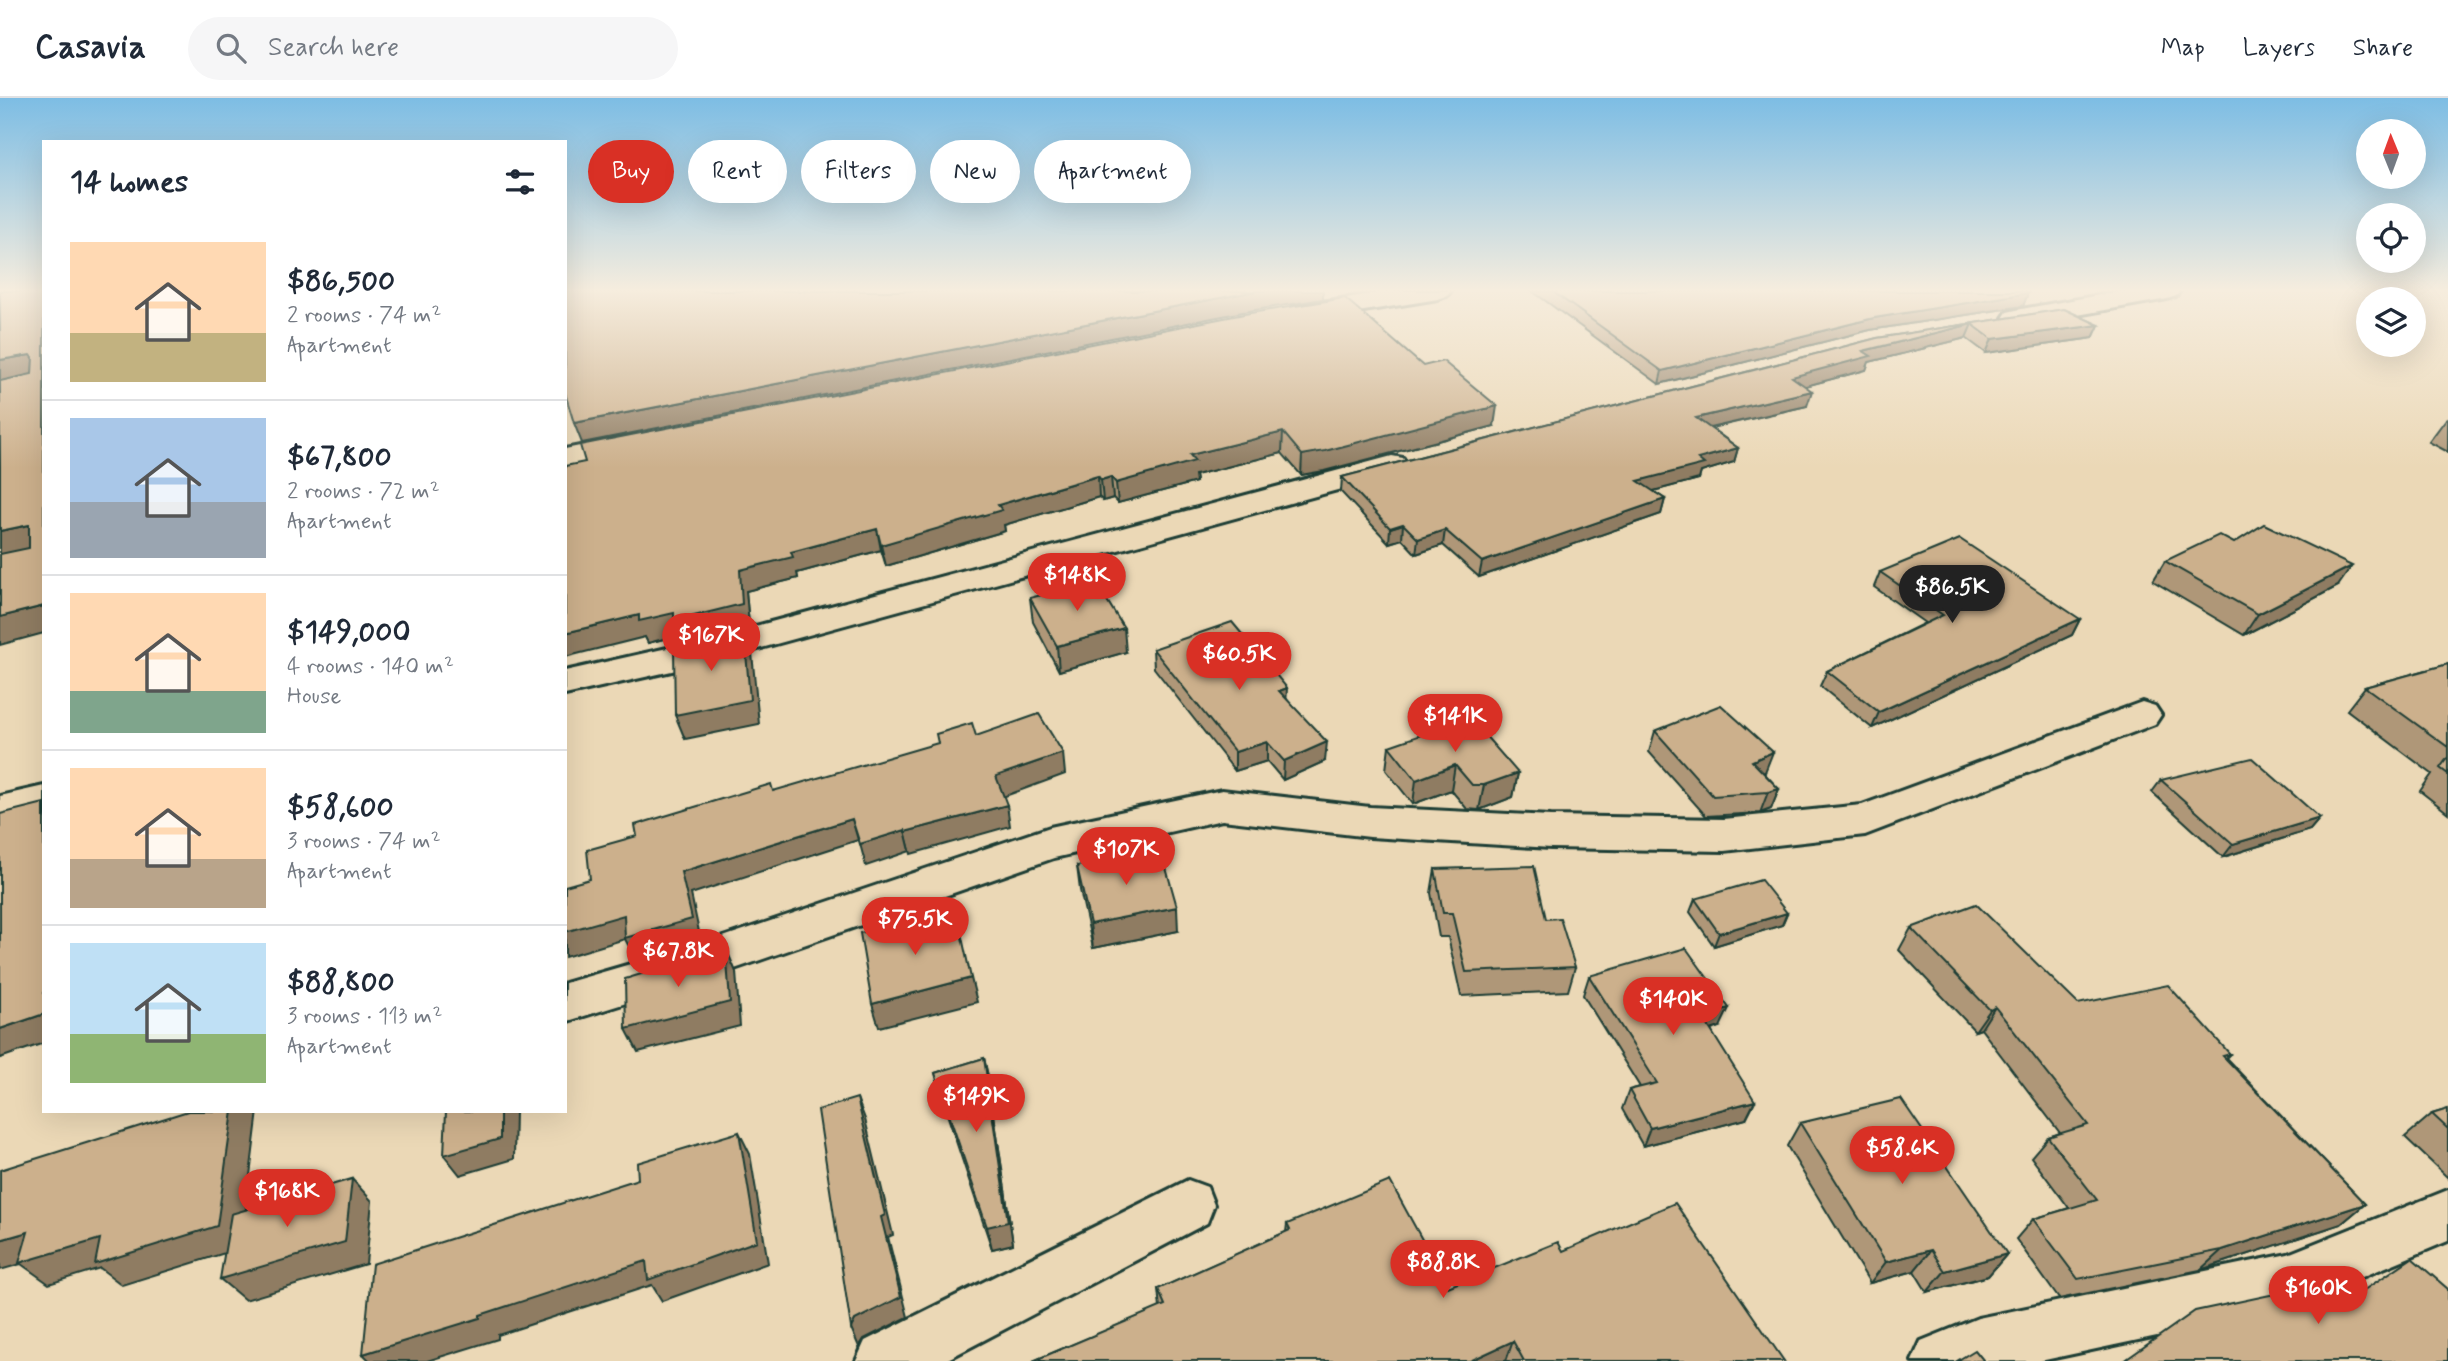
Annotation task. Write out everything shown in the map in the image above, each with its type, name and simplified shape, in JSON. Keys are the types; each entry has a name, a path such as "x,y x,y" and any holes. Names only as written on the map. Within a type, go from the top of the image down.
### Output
{"street":[{"path":"567,457 660,439"},
{"path":"567,683 716,648 1414,460"},
{"path":"567,1002 720,956 1050,843 1222,805 1384,823 1551,832 1724,835 1865,820 2142,715"},
{"path":"0,811 42,801"},
{"path":"885,1361 1188,1205"},
{"path":"1970,1356 2288,1281 2448,1214"}],"building":[{"path":"0,350 42,350 42,606 0,617 0,554 29,548 29,525 0,531 0,381 32,374 33,357 30,355 0,360"},
{"path":"567,350 951,350 574,423 567,400"},
{"path":"1062,350 1405,350 1423,366 1443,361 1497,406 1302,455 1283,432 1190,455 1195,461 1116,483 1111,477 1101,480 1098,476 998,505 1002,510 881,545 877,529 791,552 793,557 740,570 742,604 674,621 674,613 639,621 639,615 567,633 567,466 585,462 580,445"},
{"path":"1633,350 1746,350 1662,371"},
{"path":"1831,350 1867,350 1863,351 1871,356 1792,377 1812,391 1696,418 1738,448 1698,459 1704,464 1638,481 1665,499 1482,562 1445,530 1418,539 1403,524 1390,528 1342,477"},
{"path":"2264,524 2352,566 2258,614 2165,561 2219,535 2234,543"},
{"path":"1960,539 2080,619 1879,712 1827,671 1943,615 1880,572"},
{"path":"1095,581 1124,628 1057,646 1030,598"},
{"path":"1232,622 1287,688 1279,691 1327,742 1284,761 1267,742 1235,752 1153,649"},
{"path":"744,629 750,700 675,715 674,647"},
{"path":"2448,664 2448,747 2365,687"},
{"path":"1721,705 1773,752 1752,761 1779,789 1713,796 1655,731"},
{"path":"1039,714 1063,753 996,776 1007,805 860,844 852,819 681,872 692,919 625,938 624,915 567,931 567,885 590,879 587,850 637,836 635,825 771,784 773,791 938,743 936,734 972,723 976,736"},
{"path":"1470,718 1518,773 1484,785 1472,785 1455,765 1416,780 1389,746"},
{"path":"2448,757 2448,774 2440,768"},
{"path":"2252,758 2320,818 2233,844 2161,780"},
{"path":"42,804 42,1015 0,1029 0,814"},
{"path":"1161,850 1177,907 1090,924 1077,866"},
{"path":"1534,866 1546,919 1560,918 1575,967 1466,972 1452,913 1443,913 1435,869"},
{"path":"1761,880 1787,913 1719,933 1695,899"},
{"path":"1976,904 2078,1004 2168,985 2230,1054 2223,1056 2365,1204 2222,1250 2078,1279 2033,1219 2097,1200 2048,1137 2088,1125 1995,1007 1990,1010 1911,928"},
{"path":"956,910 971,978 872,1004 860,933"},
{"path":"726,948 730,1002 626,1029 625,979"},
{"path":"1686,948 1729,1008 1702,1016 1755,1101 1650,1128 1629,1090 1657,1083 1589,976"},
{"path":"984,1058 1008,1222 987,1227 935,1073"},
{"path":"857,1098 885,1215 881,1217 901,1297 855,1320 851,1328 818,1110"},
{"path":"1901,1099 2007,1254 1945,1271 1931,1250 1886,1262 1800,1123"},
{"path":"2448,1109 2448,1129 2432,1114"},
{"path":"182,1113 233,1113 217,1226 95,1264 100,1239 19,1263 28,1232 0,1240 0,1170"},
{"path":"446,1113 500,1113 500,1139 444,1155"},
{"path":"739,1132 757,1241 648,1280 646,1261 480,1315 480,1318 363,1354 372,1264 638,1179 637,1163"},
{"path":"352,1179 345,1242 220,1279 231,1214"},
{"path":"1390,1181 1448,1287 1558,1242 1563,1251 1675,1203 1784,1361 1524,1361 1513,1341 1470,1361 1033,1361 1165,1305 1158,1289 1290,1230 1287,1224"},
{"path":"2412,1258 2448,1289 2448,1361 2124,1361 2195,1311 2313,1286 2334,1310"},
{"path":"1975,1350 1984,1361 1957,1361"}]}
